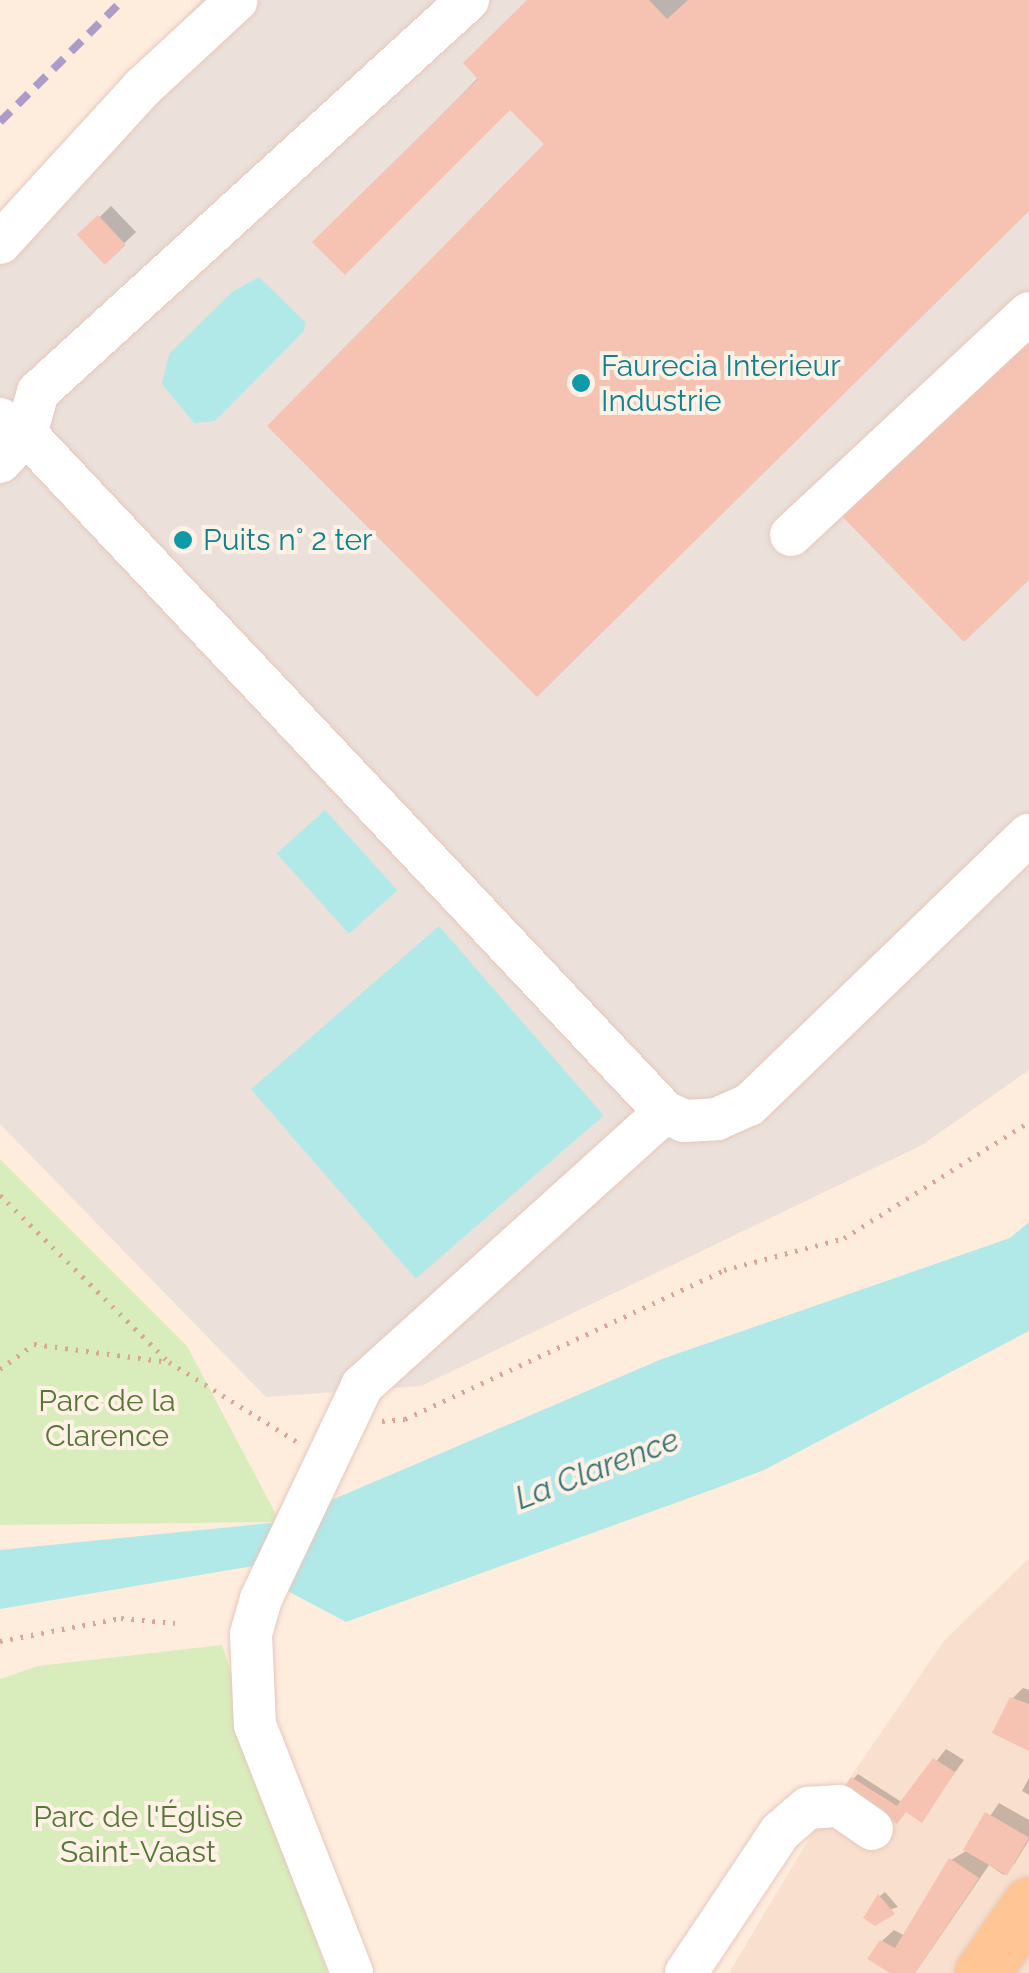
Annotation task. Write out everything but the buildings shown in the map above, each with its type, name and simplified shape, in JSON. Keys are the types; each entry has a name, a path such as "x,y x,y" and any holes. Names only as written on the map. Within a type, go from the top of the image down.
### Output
{"main road":[{"path":"982,1973 1029,1905"}],"street":[{"path":"0,243 142,88 237,0"},
{"path":"468,0 38,392 9,438 665,1112 684,1121 716,1119 749,1105 1029,835"},
{"path":"790,536 1029,314"},
{"path":"352,1973 255,1726 251,1635 261,1600 362,1386 665,1112"},
{"path":"686,1973 780,1832 808,1808 839,1806 872,1830"}],"path":[{"path":"0,1195 169,1362 326,1457 724,1270 844,1238 1029,1122"},
{"path":"0,1369 34,1344 169,1362"},
{"path":"0,1641 121,1618 175,1622"}],"shaded area":[{"path":"201,0 1029,0 1029,1070 922,1145 421,1386 266,1397 0,1124 0,216"},
{"path":"1029,1558 1029,1973 729,1973 816,1827 944,1641"}],"green space":[{"name":"Parc de la Clarence","path":"0,1159 187,1346 280,1522 0,1525"},
{"name":"Parc de l'Église Saint-Vaast","path":"222,1645 327,1973 0,1973 0,1679 38,1666"}],"water":[{"path":"259,277 305,322 304,331 215,421 194,423 162,384 169,354 232,292"},
{"path":"325,810 397,890 349,934 277,853"},
{"path":"439,926 604,1115 416,1279 251,1089"},
{"name":"La Clarence","path":"1029,1222 1029,1331 764,1470 714,1489 346,1622 284,1589 259,1565 0,1609 0,1550 280,1522 662,1359 1010,1238"}],"railway":[{"path":"0,122 123,0"}],"place":[{"name":"Faurecia Interieur Industrie","path":"581,383"},
{"name":"Puits n° 2 ter","path":"183,540"}]}
